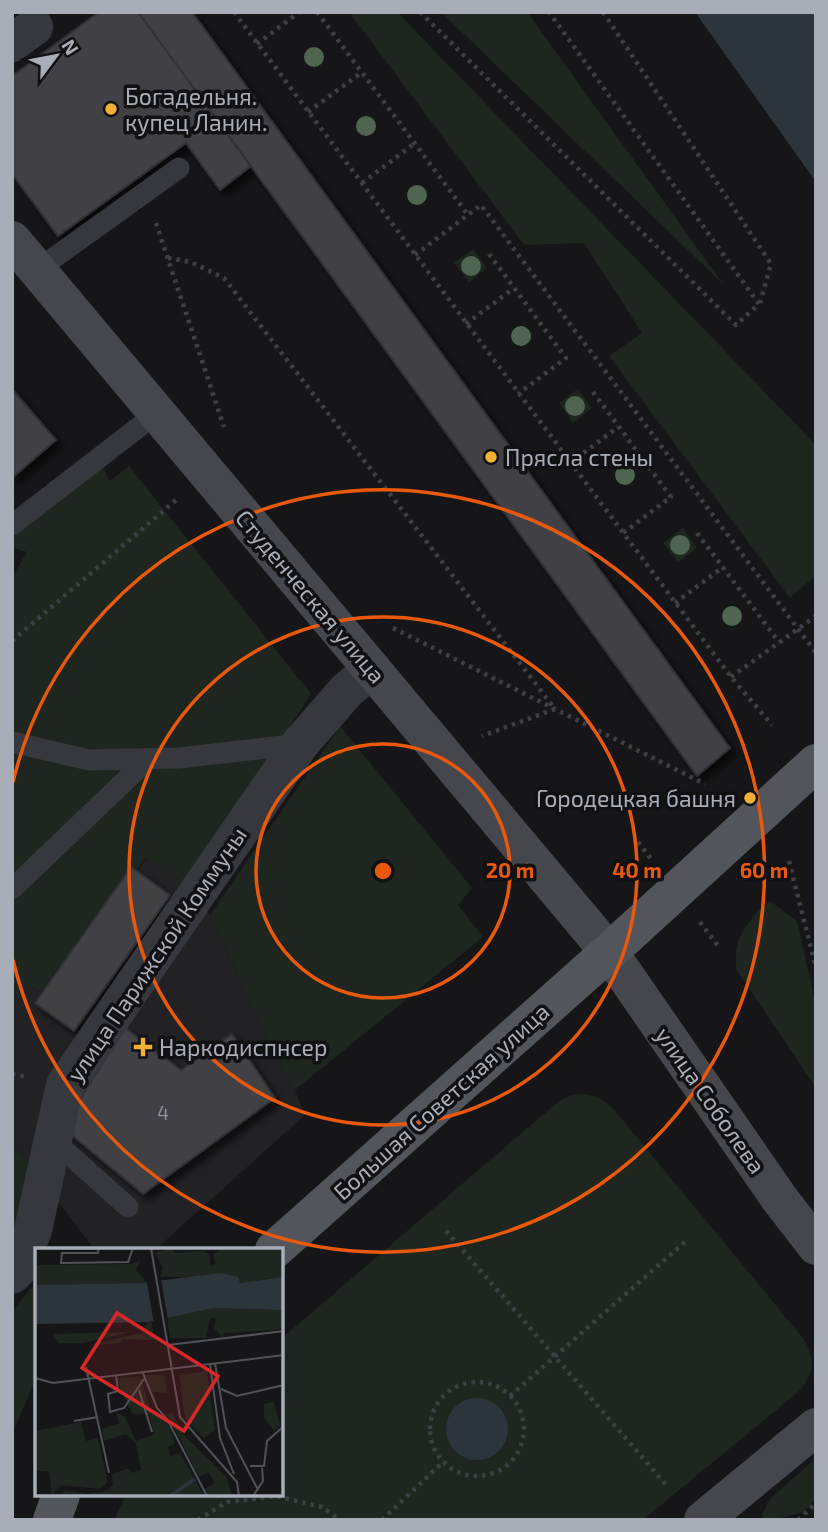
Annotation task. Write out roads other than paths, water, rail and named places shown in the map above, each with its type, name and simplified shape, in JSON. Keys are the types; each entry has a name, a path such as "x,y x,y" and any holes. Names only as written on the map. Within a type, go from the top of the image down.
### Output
{"main road":[{"name":"Студенческая улица","path":"12,240 608,952"},
{"name":"Большая Советская улица","path":"276,1248 816,763"},
{"name":"улица Соболева","path":"608,952 771,1187 816,1246"},
{"path":"703,1520 816,1427"},
{"path":"52,1520 60,1497"}],"street":[{"name":"улица Парижской Коммуны","path":"12,1275 18,1269 33,1230 65,1085 300,744 346,691 372,669"}],"lane":[{"path":"37,270 179,168"},
{"path":"12,525 158,413"},
{"path":"12,742 89,760 179,758 300,744"},
{"path":"12,889 148,759"},
{"path":"53,1140 128,1207"}],"place":[{"name":"Богадельня. купец Ланин.","path":"111,109"},
{"name":"Прясла стены","path":"491,457"},
{"name":"Городецкая башня","path":"750,798"},
{"name":"Наркодиспнсер","path":"143,1047"}]}
